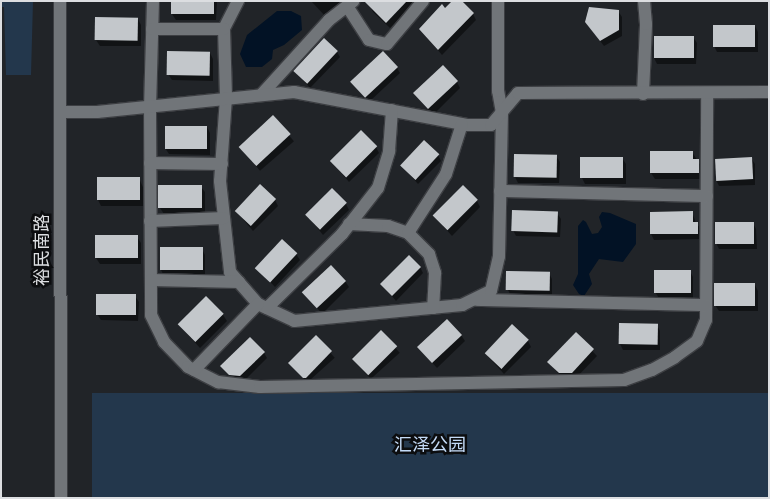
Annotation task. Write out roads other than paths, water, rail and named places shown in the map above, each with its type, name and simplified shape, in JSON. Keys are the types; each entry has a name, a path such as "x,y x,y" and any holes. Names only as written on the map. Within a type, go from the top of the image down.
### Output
{"street":[{"name":"裕民南路","path":"60,1 61,498"},
{"path":"152,1 150,106 151,314 164,342 188,367 218,382 260,387 624,380 652,370 697,341 706,320 707,94"},
{"path":"238,1 224,29 226,98 220,181 230,272 263,306 294,321 462,306 490,291 499,256 502,113 498,91 498,1"},
{"path":"261,95 329,20 350,4 369,40 387,44 423,1"},
{"path":"643,94 646,24 644,1"},
{"path":"152,29 224,29"},
{"path":"61,112 97,112 294,92 462,124 490,125 518,93 707,94 769,92"},
{"path":"194,370 349,224 378,188 389,151 392,110"},
{"path":"408,233 446,174 462,124"},
{"path":"150,163 222,164"},
{"path":"500,191 707,196"},
{"path":"150,221 224,218"},
{"path":"349,224 388,226 408,233 429,254 435,273 432,308"},
{"path":"151,280 239,282"},
{"path":"474,300 706,305"}],"park label":[{"name":"汇泽公园","path":"430,446"}]}
